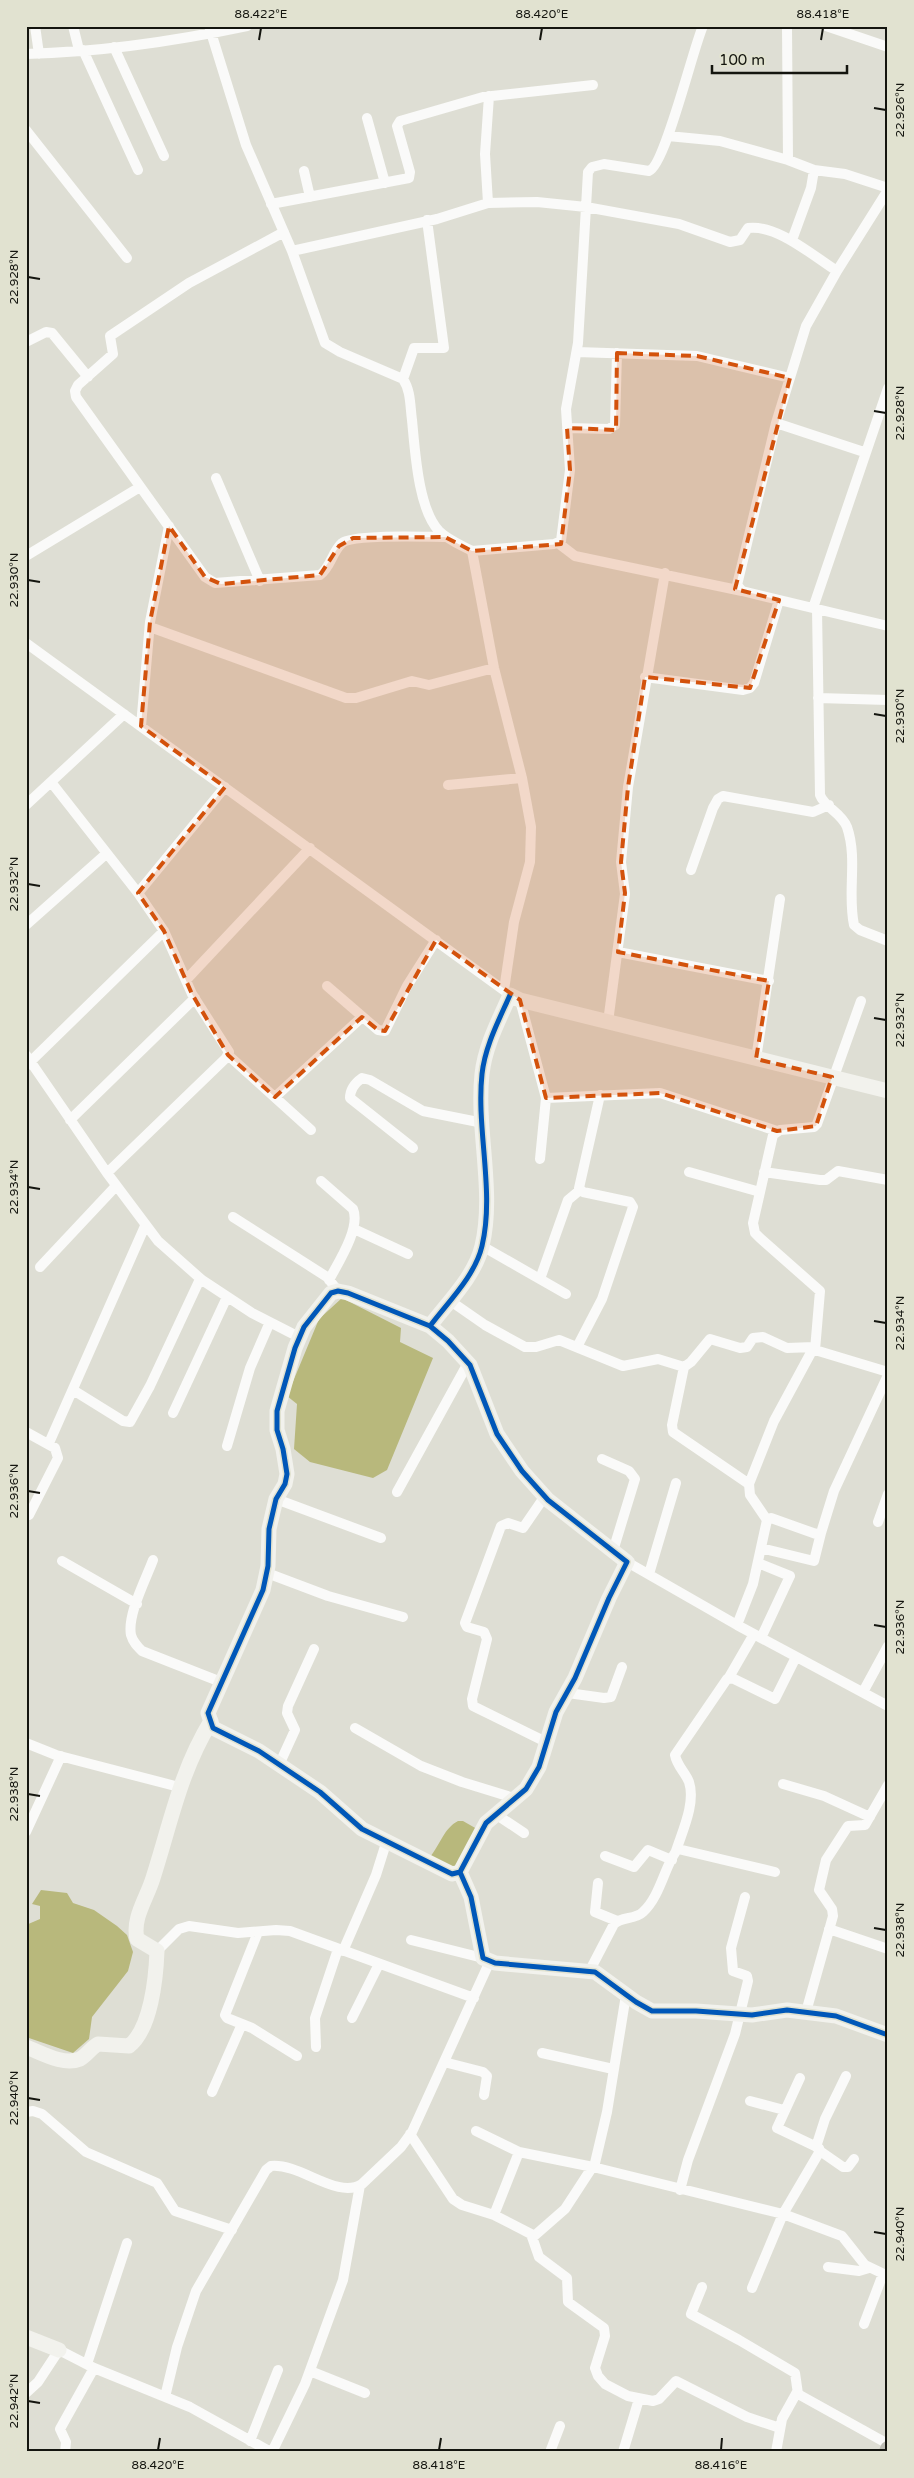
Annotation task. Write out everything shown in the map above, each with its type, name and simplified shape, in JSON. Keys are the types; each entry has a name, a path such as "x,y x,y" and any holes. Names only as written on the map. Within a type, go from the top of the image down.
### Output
{"street":[{"path":"35,26 39,54"},
{"path":"73,26 80,50 138,170"},
{"path":"26,54 114,47 210,30 248,26"},
{"path":"558,543 562,538 570,470 566,409 577,352 588,172 592,167 604,164 642,171 653,170 668,136 703,26"},
{"path":"787,26 788,160"},
{"path":"826,26 844,29 888,47"},
{"path":"210,30 246,145 292,251 325,343 340,352 403,379 409,391 417,465 427,512 445,537 472,551 558,543 575,556 742,590 888,626"},
{"path":"114,47 164,156"},
{"path":"271,204 406,179 410,176 397,126 400,121 489,96 593,85"},
{"path":"488,203 485,154 489,96"},
{"path":"367,118 385,183"},
{"path":"26,130 127,258"},
{"path":"668,136 720,140 788,160 814,170 845,174 888,189 836,271 806,326 776,423 737,580 737,585 742,590"},
{"path":"792,240 810,188 814,170"},
{"path":"304,171 310,197"},
{"path":"292,251 427,220 488,203 537,202 586,207 679,224 736,243 748,228 752,228 792,240 836,271"},
{"path":"403,379 414,348 444,348 427,220"},
{"path":"284,232 189,284 110,336 113,354 76,388 76,397 209,580 221,584 320,575 325,571 339,546 348,540 445,537"},
{"path":"27,341 46,332 52,333 88,377"},
{"path":"577,352 697,356 790,378"},
{"path":"566,428 609,429 615,425 617,353"},
{"path":"888,388 864,452 815,608 819,792 821,798 843,819 849,836 854,924 860,930 888,941"},
{"path":"776,423 864,452"},
{"path":"216,478 260,581"},
{"path":"26,556 140,487"},
{"path":"141,726 150,628 169,526"},
{"path":"472,551 494,668 522,778 531,827 531,851 514,922 511,995 546,1098 540,1159"},
{"path":"608,1022 625,892 621,862 628,787 664,573"},
{"path":"645,677 743,690 750,688 754,683 779,600"},
{"path":"150,628 346,698 356,698 412,681 430,685 494,668"},
{"path":"26,643 511,995 608,1022 888,1091"},
{"path":"818,698 888,700"},
{"path":"26,805 124,714"},
{"path":"448,785 522,778"},
{"path":"51,782 138,893 164,931 195,998 228,1049 228,1055 107,1173"},
{"path":"138,893 225,787"},
{"path":"691,870 713,808 718,799 723,796 813,812 829,805"},
{"path":"186,980 310,848"},
{"path":"26,925 106,854"},
{"path":"756,1059 780,899"},
{"path":"164,931 28,1061 145,1226 179,1262 227,1297 299,1337"},
{"path":"327,986 378,1030 385,1030 407,986 436,940"},
{"path":"618,952 769,981"},
{"path":"430,1326 466,1278 482,1246 485,1220 482,1072 494,1030 511,995"},
{"path":"70,1120 195,998"},
{"path":"546,1098 644,1092 668,1095 777,1131 816,1126 860,1001"},
{"path":"275,1097 362,1017"},
{"path":"228,1055 312,1130"},
{"path":"413,1148 350,1098 350,1092 357,1081 362,1078 370,1080 424,1112 482,1123"},
{"path":"580,1190 580,1181 600,1095"},
{"path":"737,1625 753,1584 767,1520 750,1495 749,1484 774,1420 814,1347 820,1291 755,1233 753,1223 764,1172 773,1135 777,1131"},
{"path":"764,1172 826,1180 838,1171 888,1180"},
{"path":"689,1172 760,1192"},
{"path":"321,1182 354,1209 356,1221 331,1293 299,1337 277,1411 277,1430 283,1449 287,1474 285,1484 276,1499 268,1534 267,1573 263,1590 208,1713 213,1728 246,1744 280,1764 320,1792 362,1829 452,1874 460,1872 486,1824 517,1799 526,1789 539,1767 556,1712 568,1693 609,1598 627,1562"},
{"path":"40,1267 116,1186"},
{"path":"540,1279 568,1200 580,1190"},
{"path":"577,1347 602,1299 633,1207 630,1202 580,1190"},
{"path":"233,1217 334,1286 430,1326 448,1341 468,1363 496,1434 522,1471 545,1496 612,1551 627,1562 737,1625 888,1706"},
{"path":"49,1443 145,1226"},
{"path":"354,1229 408,1254"},
{"path":"482,1246 566,1294"},
{"path":"72,1390 126,1423 133,1419 200,1279"},
{"path":"173,1413 227,1297"},
{"path":"449,1300 485,1325 525,1347 536,1347 559,1340 623,1366 658,1359 684,1367"},
{"path":"226,1446 250,1368 270,1322"},
{"path":"749,1484 673,1432 672,1425 684,1367 691,1362 710,1339 740,1348 747,1347 753,1338 763,1337 787,1348 814,1347"},
{"path":"761,1548 814,1561 834,1491 888,1374 818,1352 814,1347"},
{"path":"397,1492 468,1363"},
{"path":"26,1432 49,1443 55,1448 58,1458 29,1515"},
{"path":"602,1459 629,1471 635,1484 612,1551"},
{"path":"648,1574 676,1483"},
{"path":"878,1522 888,1494"},
{"path":"545,1496 524,1528 508,1523 501,1526 465,1623 468,1627 484,1632 487,1639 472,1699 473,1706 546,1742"},
{"path":"276,1499 381,1538"},
{"path":"767,1520 771,1518 816,1534 821,1533"},
{"path":"153,1560 137,1604 131,1630 132,1637 142,1650 222,1682"},
{"path":"62,1562 137,1604"},
{"path":"598,1883 596,1912 617,1921 644,1912 663,1882 689,1808 691,1789 688,1780 676,1762 675,1755 758,1636 790,1576 758,1562"},
{"path":"267,1573 328,1596 403,1617"},
{"path":"863,1692 884,1664 888,1646"},
{"path":"280,1764 295,1730 286,1714 288,1706 314,1649"},
{"path":"728,1679 732,1678 775,1699 796,1657"},
{"path":"568,1693 604,1698 611,1697 622,1667"},
{"path":"156,1951 137,1939 135,1930 153,1879 179,1787 211,1721"},
{"path":"355,1728 421,1766 462,1782 517,1799"},
{"path":"26,1743 61,1756 179,1787"},
{"path":"26,1832 61,1756"},
{"path":"783,1784 824,1796 870,1817"},
{"path":"806,2012 833,1912 819,1890 824,1866 848,1826 853,1824 863,1827 888,1785"},
{"path":"497,1815 524,1833"},
{"path":"316,2047 315,2018 340,1950 376,1875 387,1840"},
{"path":"674,1855 681,1849 775,1872"},
{"path":"605,1856 634,1867 648,1850 674,1855"},
{"path":"165,2397 190,2308 204,2274 232,2230 266,2170 271,2166 300,2170 342,2188 356,2188 401,2147 410,2134 474,1998 486,1960 471,1897 460,1872"},
{"path":"680,2190 688,2160 735,2034 748,1978 732,1971 730,1953 745,1897"},
{"path":"589,1972 617,1921"},
{"path":"26,2047 58,2059 72,2061 84,2056 98,2044 129,2046 136,2041 144,2027 156,1969 156,1951 179,1929 189,1926 238,1933 276,1930 290,1931 474,1998"},
{"path":"829,1928 888,1949"},
{"path":"258,1932 226,2015 231,2020 242,2024 297,2056"},
{"path":"411,1940 486,1960 595,1972 652,2011 764,2014 787,2010 836,2016 888,2034"},
{"path":"352,2018 378,1964"},
{"path":"533,2237 565,2209 593,2167 599,2153 626,1995"},
{"path":"212,2092 242,2024"},
{"path":"542,2053 613,2069"},
{"path":"444,2062 483,2072 487,2076 484,2095"},
{"path":"752,2288 783,2214 818,2149 825,2119 846,2076"},
{"path":"800,2078 777,2128 818,2149 843,2167 848,2167 854,2159"},
{"path":"750,2101 784,2110"},
{"path":"26,2112 33,2111 42,2114 80,2147 98,2158 157,2183 175,2211 232,2230"},
{"path":"476,2131 519,2152 593,2167 783,2214 842,2236 869,2268 885,2275 864,2324"},
{"path":"410,2134 453,2199 474,2210 494,2215 533,2237 539,2257 567,2278 568,2302 604,2328 605,2336 595,2363 601,2381 640,2399 656,2401 676,2381 747,2417 780,2428"},
{"path":"494,2215 519,2152"},
{"path":"26,2337 190,2407 271,2452 300,2397 343,2280 360,2185"},
{"path":"65,2452 66,2442 60,2429 91,2366 127,2243"},
{"path":"828,2267 858,2271 869,2268"},
{"path":"702,2287 691,2314 796,2373 797,2392 782,2419 776,2452"},
{"path":"26,2393 38,2382 59,2350"},
{"path":"250,2441 278,2370"},
{"path":"310,2371 365,2393"},
{"path":"797,2392 888,2444"},
{"path":"623,2452 640,2399"},
{"path":"550,2452 560,2426"}],"highlighted area":[{"path":"617,353 697,356 790,378 735,589 779,600 750,688 645,677 628,787 621,862 625,893 618,952 769,981 756,1059 832,1077 816,1126 777,1131 660,1093 546,1098 520,1000 436,940 385,1031 378,1030 362,1017 275,1097 228,1055 192,994 164,931 138,893 225,787 141,726 150,622 169,526 205,577 221,584 320,575 339,546 353,538 445,537 472,551 561,544 570,470 567,428 616,430"}],"shaded area":[{"path":"342,1298 401,1328 400,1342 433,1358 387,1470 373,1478 310,1462 294,1449 297,1404 287,1396 319,1319"},
{"path":"458,1821 463,1821 477,1829 453,1870 430,1857 449,1828"},
{"path":"41,1890 67,1893 73,1903 94,1910 127,1935 133,1952 128,1971 92,2017 89,2039 73,2053 26,2037 26,1925 40,1919 40,1906 32,1904"}],"cycle path":[{"path":"460,1872 452,1874 362,1829 320,1792 259,1751 213,1728 208,1713 263,1590 268,1566 269,1529 276,1499 285,1484 287,1474 283,1449 277,1430 277,1411 295,1348 304,1327 331,1293 338,1291 348,1293 430,1326 467,1278 478,1257 482,1246 487,1204 481,1116 482,1074 489,1043 510,995"},
{"path":"430,1326 448,1341 470,1365 497,1434 522,1471 548,1500 627,1562 609,1598 575,1678 556,1712 539,1767 526,1789 486,1823 460,1872 471,1897 483,1958 495,1963 595,1972 636,2002 652,2011 696,2011 752,2015 787,2010 836,2016 888,2035"}]}
